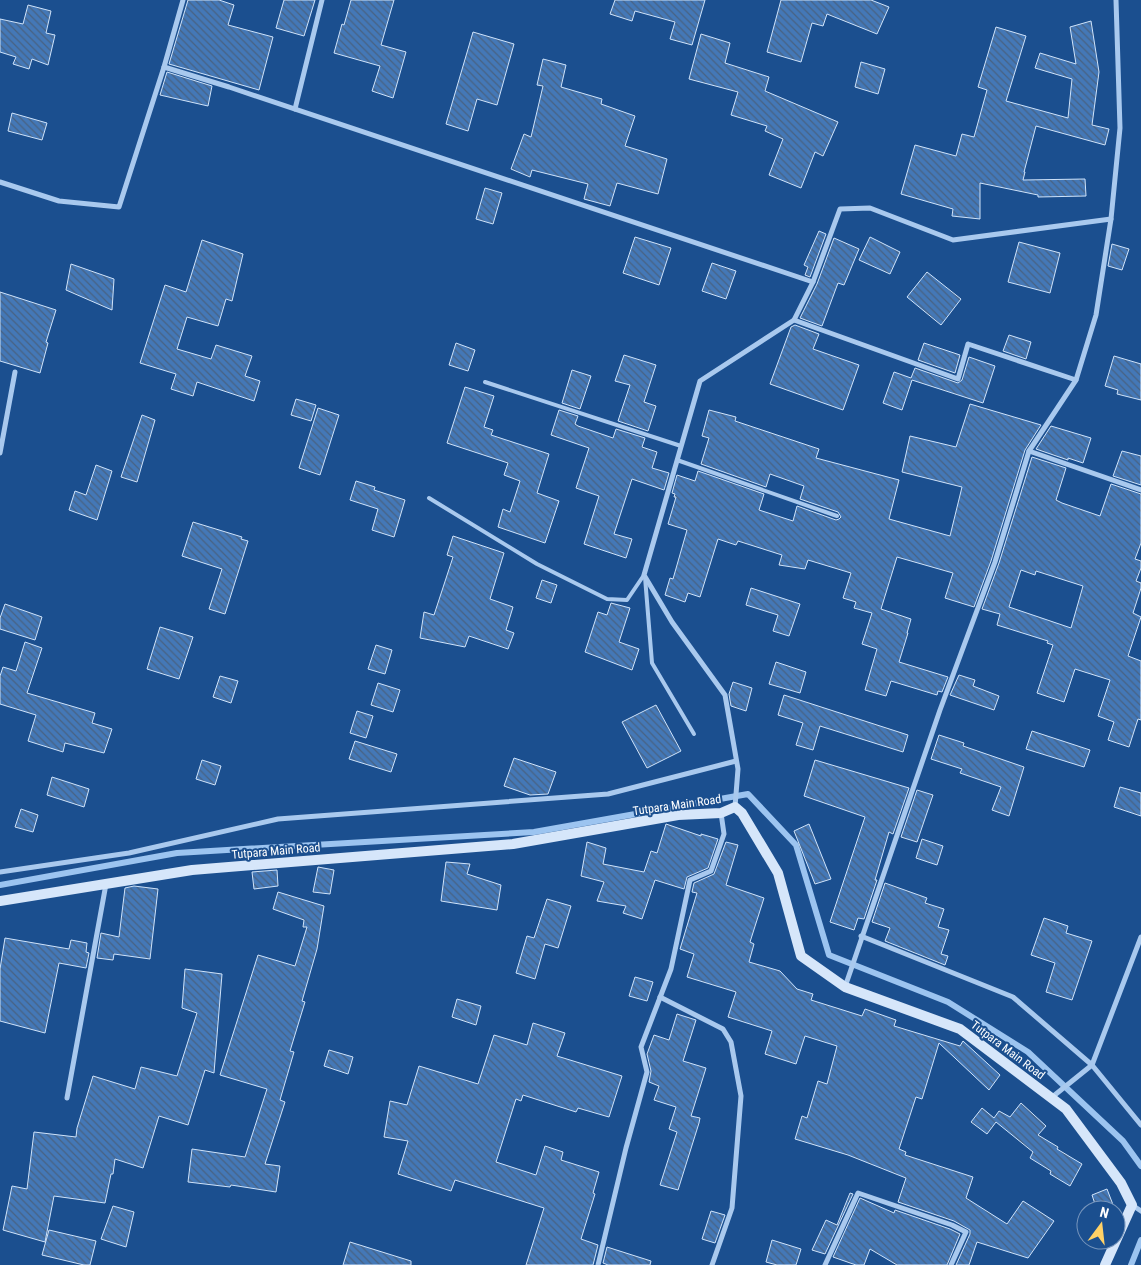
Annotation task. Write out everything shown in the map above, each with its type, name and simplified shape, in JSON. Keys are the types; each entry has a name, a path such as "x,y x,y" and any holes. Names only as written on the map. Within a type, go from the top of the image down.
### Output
{"street":[{"path":"0,182 59,201 119,207 164,67 183,0"},
{"path":"295,109 322,0"},
{"path":"844,988 940,710 995,562 1028,451 1076,380 1096,315 1111,219 1120,128 1116,0"},
{"path":"164,67 813,282"},
{"path":"735,807 738,769 725,695 672,622 644,575 700,381 794,320 813,282 840,209 870,208 953,240 1111,219"},
{"path":"794,320 958,379 968,344 1076,380"},
{"path":"0,453 15,372"},
{"path":"1028,451 1141,490"},
{"path":"0,872 129,853 278,819 608,794 736,761"},
{"name":"Tutpara Main Road","path":"0,901 192,870 513,844 678,815 721,812 735,807 742,813 778,873 801,956 844,988 960,1029 1054,1096 1072,1116 1121,1183 1132,1204"},
{"path":"598,1265 626,1148 647,1072 640,1047 671,969 690,880 711,871 724,834 721,812"},
{"path":"67,1098 106,884"},
{"path":"861,936 1012,997 1092,1065 1141,1125"},
{"path":"1054,1096 1092,1065 1141,937"},
{"path":"660,997 723,1029 731,1042 741,1096 732,1208 712,1265"},
{"path":"825,1265 858,1193 952,1225 966,1232 951,1265"},
{"path":"1105,1265 1132,1204 1141,1211"}],"lane":[{"path":"486,382 681,446"},
{"path":"677,460 837,516"},
{"path":"429,498 537,564 607,599 627,600 644,575"},
{"path":"644,575 652,663 694,734"}],"building":[{"path":"188,0 219,0 234,5 228,25 273,37 259,90 169,64"},
{"path":"284,0 315,0 304,36 276,28"},
{"path":"351,0 394,0 381,45 406,52 393,98 372,91 380,66 334,53"},
{"path":"615,0 705,0 692,45 670,39 675,22 635,11 632,21 610,14"},
{"path":"781,0 871,0 889,7 877,34 827,14 823,26 812,23 801,62 767,52"},
{"path":"28,5 51,11 46,33 55,35 48,65 32,59 29,69 13,64 16,57 0,52 0,19 23,24"},
{"path":"1091,21 1099,72 1092,125 1109,129 1105,145 1036,126 1023,180 1085,179 1086,196 1038,197 1038,195 980,183 980,219 952,216 953,209 901,194 915,145 956,156 962,134 974,137 987,90 978,87 996,27 1026,36 1006,101 1068,118 1072,79 1035,68 1040,53 1076,64 1070,27"},
{"path":"473,32 514,44 497,105 477,99 468,131 446,124"},
{"path":"701,34 730,43 725,63 769,77 765,91 838,122 823,156 815,152 801,188 769,175 783,139 765,131 767,126 731,115 738,92 689,79"},
{"path":"543,59 566,65 561,87 602,99 601,104 635,116 625,146 667,159 658,194 617,183 610,206 584,199 588,184 532,170 530,177 511,169 524,134 531,137 543,86 537,85"},
{"path":"861,62 885,69 878,94 855,87"},
{"path":"167,72 212,86 208,106 160,95"},
{"path":"12,113 47,123 42,140 8,131"},
{"path":"485,188 502,193 493,224 476,219"},
{"path":"819,231 826,234 810,277 805,275 808,267 804,265"},
{"path":"635,237 671,248 659,285 623,273"},
{"path":"870,237 900,252 890,274 859,260"},
{"path":"834,238 859,249 844,285 838,283 822,326 800,318 817,284"},
{"path":"202,240 243,254 232,301 226,299 218,326 187,317 177,349 211,359 216,345 252,356 245,376 260,381 254,401 197,382 193,396 171,389 176,374 140,363 165,285 186,292"},
{"path":"1019,242 1060,253 1050,293 1008,282"},
{"path":"1112,244 1129,249 1122,270 1108,266"},
{"path":"712,263 736,271 726,299 702,291"},
{"path":"71,264 114,279 112,310 66,290"},
{"path":"927,272 961,299 941,325 907,297"},
{"path":"0,292 56,310 46,342 48,343 40,373 0,361"},
{"path":"795,325 819,334 813,349 859,365 843,410 770,384 791,327"},
{"path":"1009,335 1031,342 1026,359 1003,351"},
{"path":"456,343 475,350 468,371 449,365"},
{"path":"924,343 960,355 955,373 918,360"},
{"path":"624,355 656,365 644,402 656,406 648,431 618,421 630,385 615,381"},
{"path":"1114,356 1141,364 1141,400 1117,394 1118,390 1105,386"},
{"path":"969,357 995,366 983,403 912,380 902,410 883,403 894,372 911,378 915,368 958,383 962,380"},
{"path":"572,370 591,376 580,409 562,403"},
{"path":"465,387 494,396 484,427 493,430 491,435 549,454 537,493 559,501 545,543 498,527 503,509 510,512 520,481 504,475 508,463 447,443"},
{"path":"296,399 316,405 311,421 291,415"},
{"path":"970,404 1041,425 1025,450 991,561 974,607 945,598 953,573 897,557 881,609 911,619 899,662 948,677 942,692 938,691 937,695 891,681 886,696 865,690 877,649 862,644 872,613 854,608 856,602 843,598 851,573 808,560 805,569 779,565 782,555 738,541 736,545 718,539 700,597 688,593 685,602 665,595 670,578 673,579 687,530 668,524 676,497 672,493 677,475 695,481 698,471 764,494 759,510 793,521 797,506 836,520 841,517 838,512 800,499 804,486 770,474 766,487 701,464 709,438 702,436 709,410 736,417 735,421 819,449 816,458 899,480 889,519 950,536 962,487 902,472 910,436 956,447"},
{"path":"318,408 339,415 320,475 299,468"},
{"path":"559,410 578,416 575,424 578,426 613,438 616,429 645,438 642,447 657,452 652,468 669,473 664,490 632,479 614,534 632,539 626,558 584,544 599,496 576,488 589,448 551,435"},
{"path":"142,415 155,420 137,482 121,477"},
{"path":"1051,426 1091,438 1083,463 1036,449"},
{"path":"1122,451 1141,456 1141,485 1113,476"},
{"path":"1032,457 1066,468 1056,500 1100,516 1111,484 1141,494 1141,543 1135,559 1141,561 1141,568 1136,581 1141,583 1141,588 1133,613 1141,617 1128,656 1141,661 1141,720 1138,719 1129,747 1108,740 1114,722 1098,716 1110,680 1075,669 1064,702 1037,693 1053,645 1047,643 1048,641 997,625 1000,614 982,609 999,563","holes":["1021,570 1035,575 1036,571 1083,586 1071,628 1009,607"]},
{"path":"96,465 112,471 97,520 69,510 75,491 86,495"},
{"path":"356,481 375,487 374,490 405,500 394,537 372,530 378,509 350,500"},
{"path":"193,522 242,537 241,539 248,541 225,614 209,609 222,569 182,556"},
{"path":"453,536 504,553 490,599 513,607 506,630 514,633 508,649 469,636 465,647 420,638 424,612 434,615 453,557 447,555"},
{"path":"542,580 557,585 551,603 536,598"},
{"path":"751,588 800,604 789,636 773,631 778,615 746,605"},
{"path":"611,603 630,608 619,642 639,649 632,670 585,652 598,612 607,615"},
{"path":"5,604 42,617 35,640 0,629 0,618"},
{"path":"160,627 193,637 179,679 147,669"},
{"path":"25,642 42,648 27,693 95,713 92,723 112,729 104,753 65,743 63,752 28,741 36,715 0,704 0,676 3,667 16,671"},
{"path":"376,645 392,650 385,674 368,669"},
{"path":"776,662 806,672 800,693 769,684"},
{"path":"959,675 975,680 973,686 999,696 994,710 950,695"},
{"path":"220,676 238,681 231,703 213,697"},
{"path":"733,682 752,688 746,711 731,706 729,694"},
{"path":"378,683 400,690 393,712 371,705"},
{"path":"784,695 908,735 903,752 820,726 813,750 796,745 803,723 778,715"},
{"path":"656,705 681,751 647,768 622,722"},
{"path":"357,711 373,716 366,738 350,733"},
{"path":"1032,731 1090,750 1084,767 1026,749"},
{"path":"939,735 964,743 963,746 1024,767 1009,816 992,810 1001,787 960,773 962,769 931,759"},
{"path":"355,741 397,754 391,772 349,759"},
{"path":"514,758 556,772 548,794 530,795 504,786"},
{"path":"202,760 221,766 215,785 196,779"},
{"path":"815,760 909,788 893,834 889,832 875,880 877,880 864,919 858,918 854,930 830,922 865,817 804,796"},
{"path":"52,777 89,789 84,807 47,795"},
{"path":"1120,787 1141,793 1141,816 1114,807"},
{"path":"917,790 933,795 917,842 901,837"},
{"path":"21,809 38,815 33,832 15,827"},
{"path":"666,824 701,836 701,834 718,839 708,868 687,877 684,889 655,880 642,919 623,913 626,906 597,901 604,882 581,876 587,842 606,848 603,864 644,872 651,851 657,853"},
{"path":"809,824 831,879 815,884 794,831"},
{"path":"922,839 943,846 937,865 916,858"},
{"path":"726,842 738,845 726,885 764,898 750,942 754,944 749,962 780,971 797,989 813,994 811,1000 862,1016 865,1009 896,1020 894,1026 960,1046 963,1041 1000,1075 989,1090 939,1043 922,1099 916,1097 899,1149 906,1152 905,1155 973,1177 966,1198 1007,1224 1023,1201 1054,1221 1028,1258 977,1242 969,1265 956,1265 970,1230 954,1221 898,1202 906,1178 848,1155 795,1139 802,1116 807,1118 818,1081 827,1084 837,1046 805,1036 796,1064 765,1054 772,1031 728,1017 736,992 687,977 694,954 680,949 697,893 692,892 694,883 714,874"},
{"path":"446,862 470,864 467,874 501,885 497,910 441,901"},
{"path":"318,867 334,870 330,894 313,892"},
{"path":"277,870 278,886 254,889 252,872"},
{"path":"885,883 927,898 925,903 944,909 938,927 949,930 941,954 948,956 945,965 885,941 890,928 872,922"},
{"path":"134,886 158,889 150,959 114,954 113,960 97,958 101,933 119,937 125,888"},
{"path":"278,892 324,906 317,949 302,1001 305,1002 290,1051 294,1052 280,1100 285,1102 265,1164 280,1166 276,1192 231,1185 230,1187 188,1182 192,1149 245,1157 267,1089 220,1075 258,955 295,966 307,927 303,927 304,920 273,909"},
{"path":"547,899 571,906 558,948 545,944 535,979 516,973 527,936 534,938"},
{"path":"1044,918 1068,926 1066,933 1092,941 1072,1000 1046,992 1055,963 1031,955"},
{"path":"5,938 69,949 71,940 87,943 86,952 89,953 86,968 59,963 45,1033 0,1021 0,969"},
{"path":"185,969 222,974 214,1073 205,1070 188,1125 159,1116 143,1168 115,1159 105,1203 54,1196 45,1242 3,1230 12,1186 27,1189 34,1132 76,1137 93,1076 135,1089 141,1067 177,1076 197,1013 182,1008"},
{"path":"635,977 653,982 647,1001 629,996"},
{"path":"457,999 481,1006 476,1025 452,1017"},
{"path":"677,1014 696,1020 683,1061 706,1068 691,1116 700,1118 699,1123 678,1190 660,1185 677,1132 669,1129 676,1107 654,1100 659,1086 649,1082 651,1071 647,1054 654,1035 669,1040"},
{"path":"533,1023 565,1033 557,1056 622,1076 609,1117 578,1108 576,1112 523,1095 521,1101 516,1099 496,1162 536,1175 545,1146 563,1152 561,1160 599,1172 593,1193 595,1194 581,1239 598,1245 593,1265 526,1265 544,1208 455,1180 451,1191 398,1174 408,1141 384,1137 390,1101 407,1105 419,1066 478,1084 494,1035 527,1045"},
{"path":"329,1050 353,1057 348,1074 324,1066"},
{"path":"1021,1103 1046,1126 1038,1135 1082,1164 1070,1186 1050,1174 1051,1171 1030,1158 1033,1152 996,1122 987,1134 971,1122 982,1108 994,1118 999,1111 1010,1117"},
{"path":"1107,1189 1111,1200 1094,1200 1092,1195"},
{"path":"850,1193 853,1194 825,1254 812,1250 826,1220 837,1225"},
{"path":"860,1198 894,1213 895,1210 960,1234 947,1265 897,1265 870,1249 864,1265 856,1265 833,1257"},
{"path":"113,1206 134,1212 126,1247 101,1239"},
{"path":"711,1211 725,1215 715,1243 702,1239"},
{"path":"49,1230 96,1241 90,1265 42,1255"},
{"path":"772,1240 801,1249 796,1265 777,1265 766,1262"},
{"path":"350,1242 411,1261 411,1265 343,1265"},
{"path":"607,1247 651,1261 650,1265 608,1265 603,1263"}],"waterway":[{"path":"0,885 177,853 534,832 748,794 796,845 829,955 948,1002 1028,1052 1123,1141 1141,1166"},
{"path":"1131,1265 1141,1240"}]}
